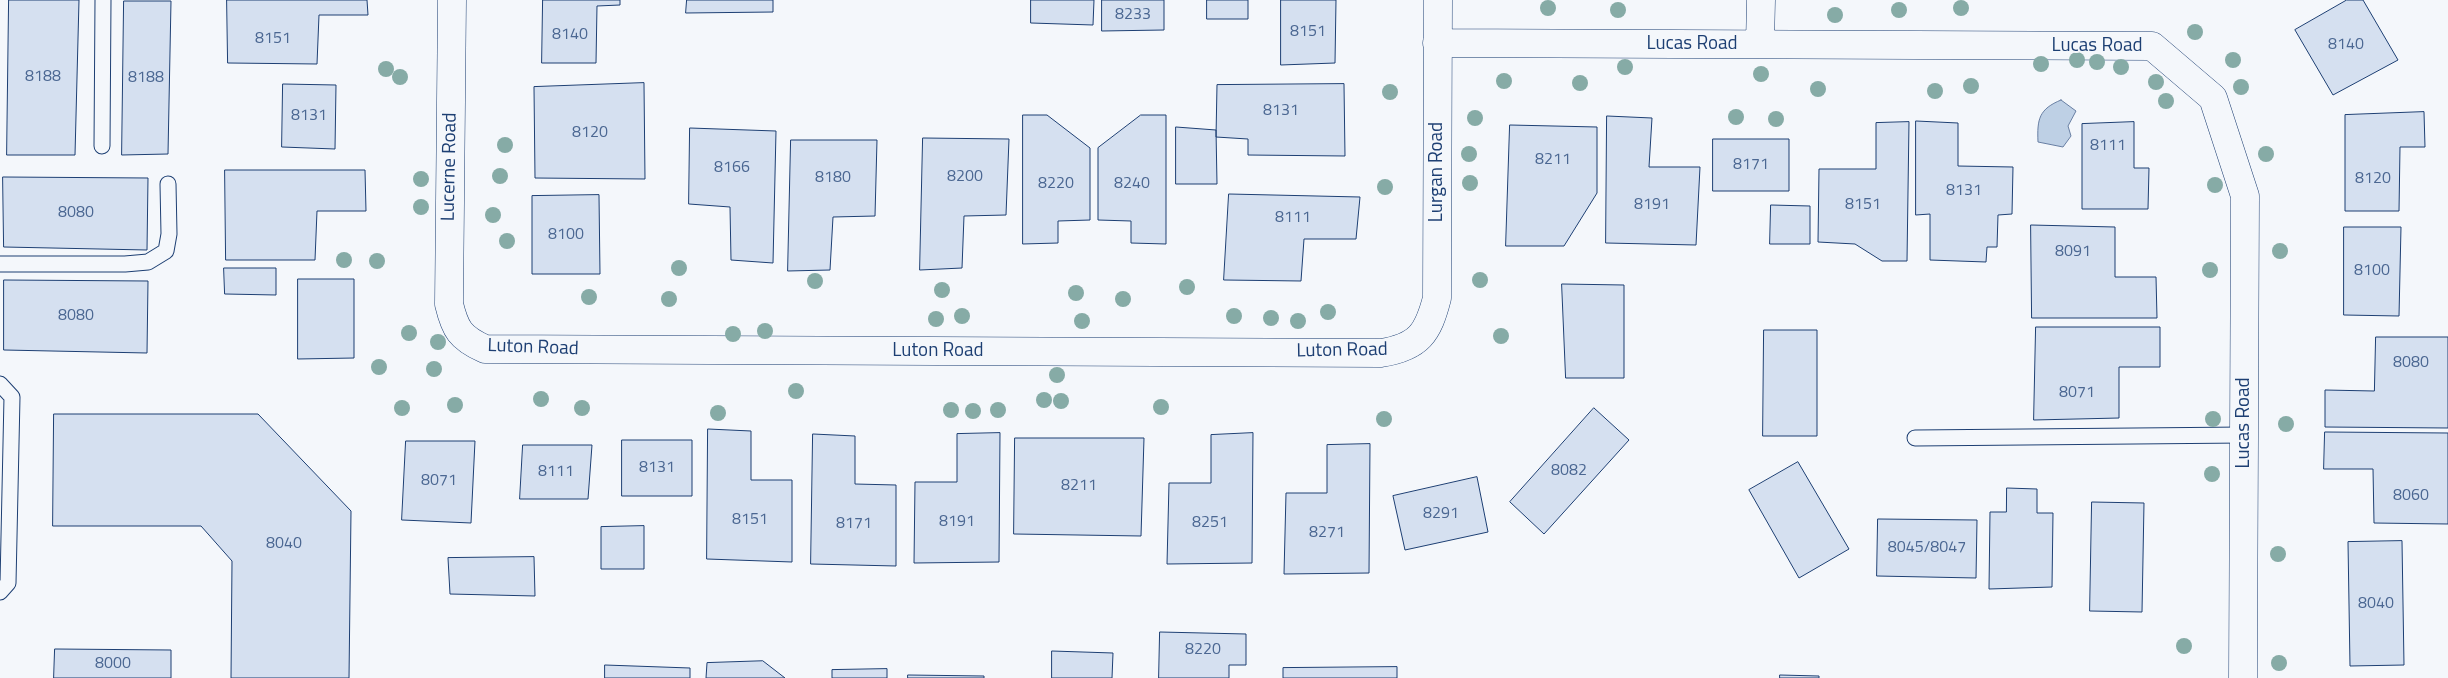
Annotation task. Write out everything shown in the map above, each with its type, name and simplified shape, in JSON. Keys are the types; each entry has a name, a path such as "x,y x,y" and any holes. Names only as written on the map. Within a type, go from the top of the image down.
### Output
{"street":[{"name":"Lucerne Road","path":"452,0 449,304 458,333"},
{"name":"Lurgan Road","path":"1418,339 1430,323 1437,298 1438,0"},
{"path":"1760,44 1761,0"},
{"name":"Lucas Road","path":"1437,43 2152,46 2213,98 2245,196 2242,678"},
{"name":"Luton Road","path":"458,333 472,344 485,349 1381,353 1401,350 1418,339"}],"lane":[{"path":"102,146 103,0"},
{"path":"0,264 125,264 148,262 166,251 169,234 168,184"},
{"path":"0,384 12,397 8,582 0,592"},
{"path":"1915,438 2244,435"}],"water":[{"path":"2061,100 2076,111 2068,126 2071,136 2063,147 2038,142 2038,127 2041,116 2048,107"}],"building":[{"path":"9,0 79,0 75,155 7,155"},
{"path":"227,0 367,0 368,15 319,15 317,64 228,63"},
{"path":"543,0 620,0 620,5 597,6 596,63 542,63"},
{"path":"687,0 773,0 773,12 686,13"},
{"path":"1031,0 1094,0 1093,25 1031,23"},
{"path":"1102,0 1164,0 1164,30 1102,31"},
{"path":"1207,0 1248,0 1248,19 1207,19"},
{"path":"1281,0 1336,0 1335,63 1281,65"},
{"path":"2347,0 2363,0 2398,60 2333,95 2295,30"},
{"path":"124,1 171,1 168,154 122,155"},
{"path":"644,83 645,179 535,178 534,87"},
{"path":"283,84 336,85 335,149 282,147"},
{"path":"1344,84 1345,156 1248,155 1248,139 1216,137 1217,85"},
{"path":"2424,112 2425,147 2400,147 2399,211 2345,211 2345,115"},
{"path":"1023,115 1047,115 1090,148 1090,220 1058,221 1058,243 1023,244"},
{"path":"1141,115 1166,115 1166,244 1131,243 1131,221 1098,220 1098,148"},
{"path":"1607,116 1652,118 1649,167 1700,167 1696,245 1606,243"},
{"path":"1916,121 1958,123 1958,166 2013,167 2012,214 1998,215 1997,247 1987,247 1986,262 1930,260 1930,214 1916,215"},
{"path":"1909,122 1907,261 1882,261 1855,244 1818,242 1819,169 1876,169 1876,123"},
{"path":"2134,122 2134,168 2149,168 2148,209 2082,209 2082,124"},
{"path":"1510,125 1597,127 1597,193 1564,246 1506,246"},
{"path":"1176,127 1216,130 1217,184 1176,184"},
{"path":"690,128 776,131 773,263 731,260 730,207 689,204"},
{"path":"923,138 1009,139 1006,215 964,216 962,268 920,270"},
{"path":"1713,139 1789,139 1789,191 1713,191"},
{"path":"791,140 877,140 875,216 833,217 830,270 788,271"},
{"path":"225,170 365,170 366,211 317,211 315,260 226,260"},
{"path":"3,177 148,178 147,250 4,247"},
{"path":"1229,194 1360,197 1356,239 1304,239 1301,281 1224,280"},
{"path":"599,195 600,274 532,274 532,196"},
{"path":"1771,205 1810,206 1810,244 1770,244"},
{"path":"2031,225 2115,227 2115,277 2156,277 2157,318 2032,318"},
{"path":"2344,227 2401,227 2399,316 2344,315"},
{"path":"224,268 276,268 276,295 225,294"},
{"path":"298,279 354,279 354,358 298,359"},
{"path":"4,280 148,281 147,353 4,350"},
{"path":"1562,284 1624,285 1624,378 1566,378"},
{"path":"2036,327 2160,327 2160,367 2119,367 2119,418 2034,420"},
{"path":"1764,330 1817,330 1817,436 1763,436"},
{"path":"2376,337 2448,337 2448,428 2325,427 2325,390 2374,391"},
{"path":"1594,408 1629,440 1544,534 1510,502"},
{"path":"54,414 258,414 351,511 349,678 231,678 232,561 201,526 53,526"},
{"path":"708,429 751,431 751,480 792,480 792,562 707,559"},
{"path":"2325,432 2448,433 2448,524 2374,523 2373,469 2324,469"},
{"path":"1000,433 999,562 914,563 915,482 957,482 957,434"},
{"path":"1253,433 1252,563 1167,564 1169,483 1211,483 1211,435"},
{"path":"813,434 855,436 855,484 896,485 896,566 811,564"},
{"path":"1015,438 1144,438 1141,536 1014,534"},
{"path":"622,440 692,440 692,496 622,496"},
{"path":"406,441 475,441 471,523 402,520"},
{"path":"1370,444 1369,573 1284,574 1286,493 1327,493 1327,445"},
{"path":"523,445 592,445 588,499 520,499"},
{"path":"1798,462 1849,549 1799,578 1749,490"},
{"path":"1477,477 1488,532 1405,550 1393,496"},
{"path":"2007,488 2037,489 2037,513 2053,513 2052,587 1989,589 1990,512 2006,512"},
{"path":"2092,502 2144,503 2142,612 2090,611"},
{"path":"1878,519 1977,520 1976,578 1877,576"},
{"path":"644,526 644,569 601,569 601,527"},
{"path":"2402,541 2404,665 2350,666 2348,542"},
{"path":"534,557 535,596 450,594 448,558"},
{"path":"1160,632 1246,634 1246,665 1229,665 1229,678 1159,678"},
{"path":"55,649 171,650 171,678 54,678"},
{"path":"1052,651 1113,653 1112,678 1052,678"},
{"path":"763,661 785,678 706,678 707,663"},
{"path":"605,665 690,668 690,678 605,678"},
{"path":"1397,667 1397,678 1283,678 1283,668"},
{"path":"887,669 887,678 832,678 832,670"},
{"path":"908,675 984,676 984,678 908,678"},
{"path":"1780,675 1819,676 1819,678 1780,678"}]}
